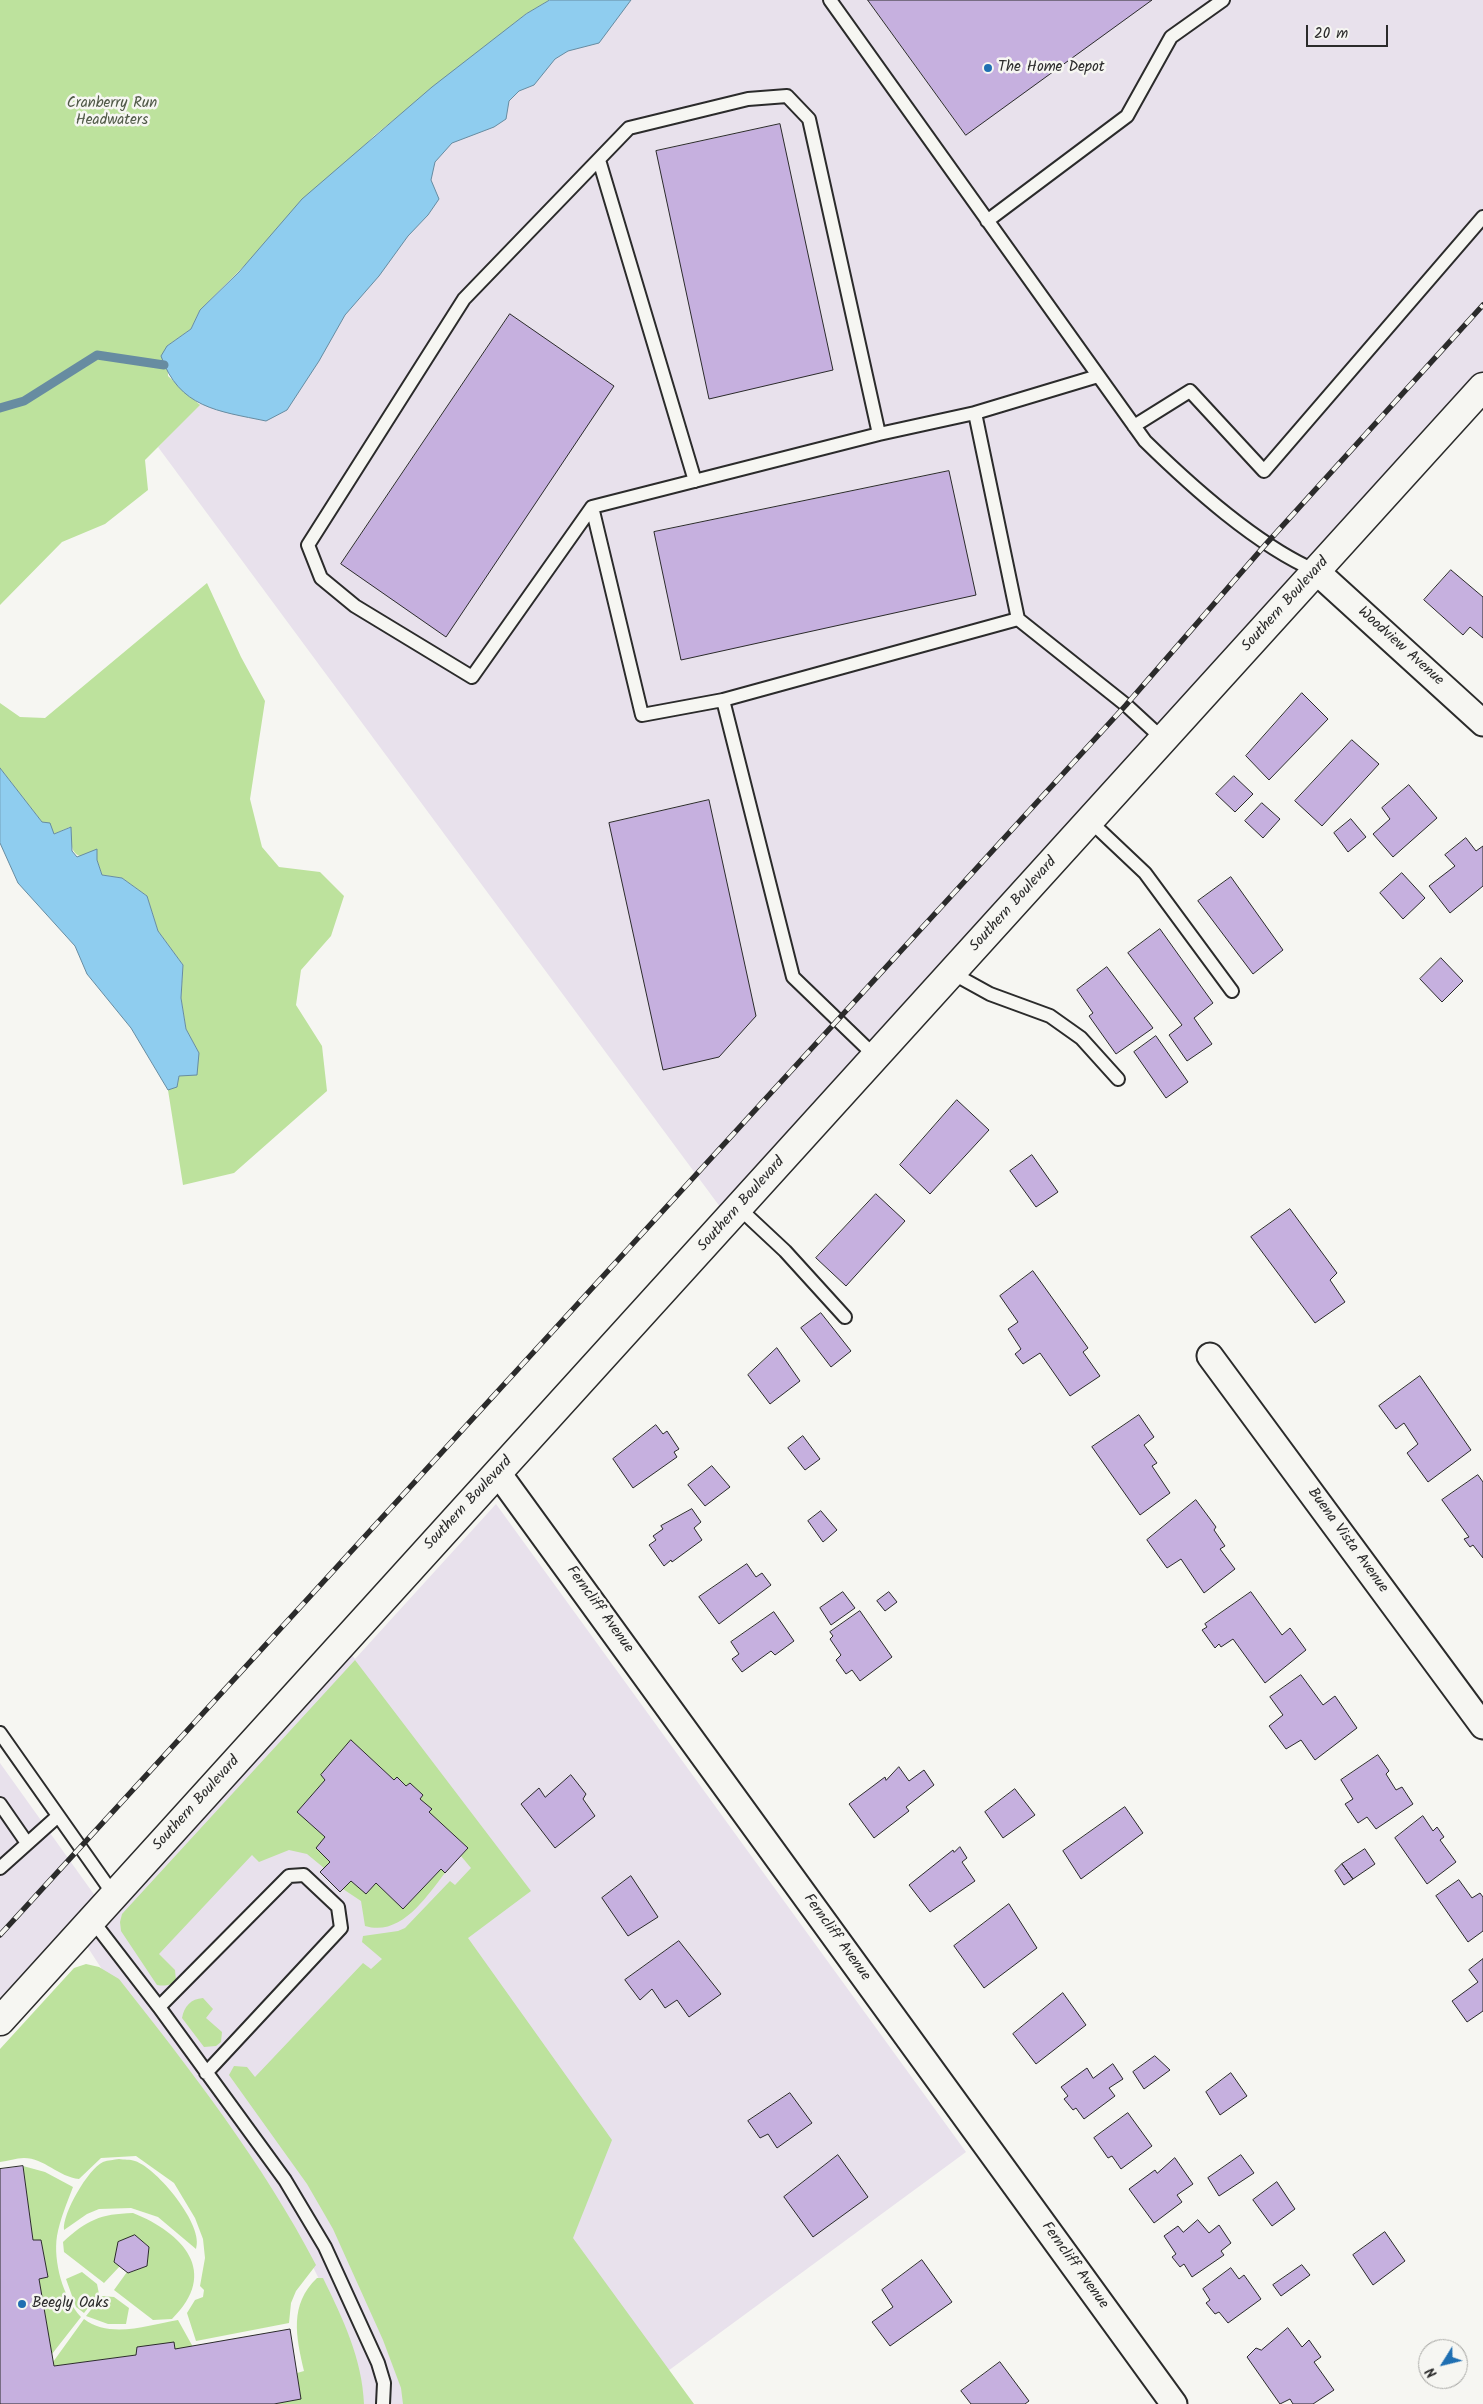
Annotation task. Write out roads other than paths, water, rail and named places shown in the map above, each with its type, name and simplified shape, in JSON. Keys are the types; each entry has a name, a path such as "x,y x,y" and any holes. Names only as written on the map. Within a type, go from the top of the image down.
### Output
{"street":[{"name":"Southern Boulevard","path":"0,2021 1483,387"},
{"name":"Woodview Avenue","path":"1316,571 1483,723"},
{"name":"Buena Vista Avenue","path":"1210,1356 1483,1726"},
{"name":"Ferncliff Avenue","path":"498,1473 1174,2404"}],"lane":[{"path":"830,0 1145,441 1174,470 1266,544 1289,559 1316,571"},
{"path":"987,221 1127,116 1171,37 1222,0"},
{"path":"879,434 809,120 787,96 748,99 629,128 464,299 308,545 321,578 355,606 472,677 592,508 879,434 976,412 1098,376"},
{"path":"599,160 695,481"},
{"path":"1134,426 1190,391 1264,471 1483,217"},
{"path":"976,412 1018,619 1126,705 1164,740"},
{"path":"592,508 642,716 723,700 1018,619"},
{"path":"723,700 792,977 876,1057"},
{"path":"1090,821 1145,873 1232,991"},
{"path":"952,973 990,994 1050,1016 1081,1038 1118,1079"},
{"path":"739,1208 785,1251 845,1317"},
{"path":"0,1733 114,1896"},
{"path":"0,1804 27,1843"},
{"path":"0,1868 58,1816"},
{"path":"159,2007 289,1876 304,1875 338,1907 341,1928 206,2073"},
{"path":"92,1920 159,2007 285,2180 326,2247 378,2363 384,2383 384,2404"}],"water":[{"path":"550,0 631,0 599,43 568,51 555,59 534,85 519,91 509,101 506,119 494,127 452,143 435,162 431,180 439,199 428,215 408,236 379,276 345,315 319,361 287,410 266,421 232,414 202,404 189,397 178,387 161,356 167,346 191,329 200,310 239,272 302,199 432,87 526,14"},
{"path":"0,768 42,822 50,823 54,834 71,827 72,851 77,857 97,849 97,860 102,875 122,878 147,896 158,931 183,965 181,998 186,1029 199,1053 197,1075 179,1076 177,1087 168,1090 131,1028 87,974 75,946 18,883 0,843"}],"waterway":[{"path":"0,408 24,401 97,355 164,365"}],"railway":[{"path":"0,1935 1126,705 1266,544 1483,305"}],"place":[{"name":"The Home Depot","path":"988,68"},
{"name":"Beegly Oaks","path":"22,2304"}],"park label":[{"name":"Cranberry Run Headwaters","path":"112,112"}]}
